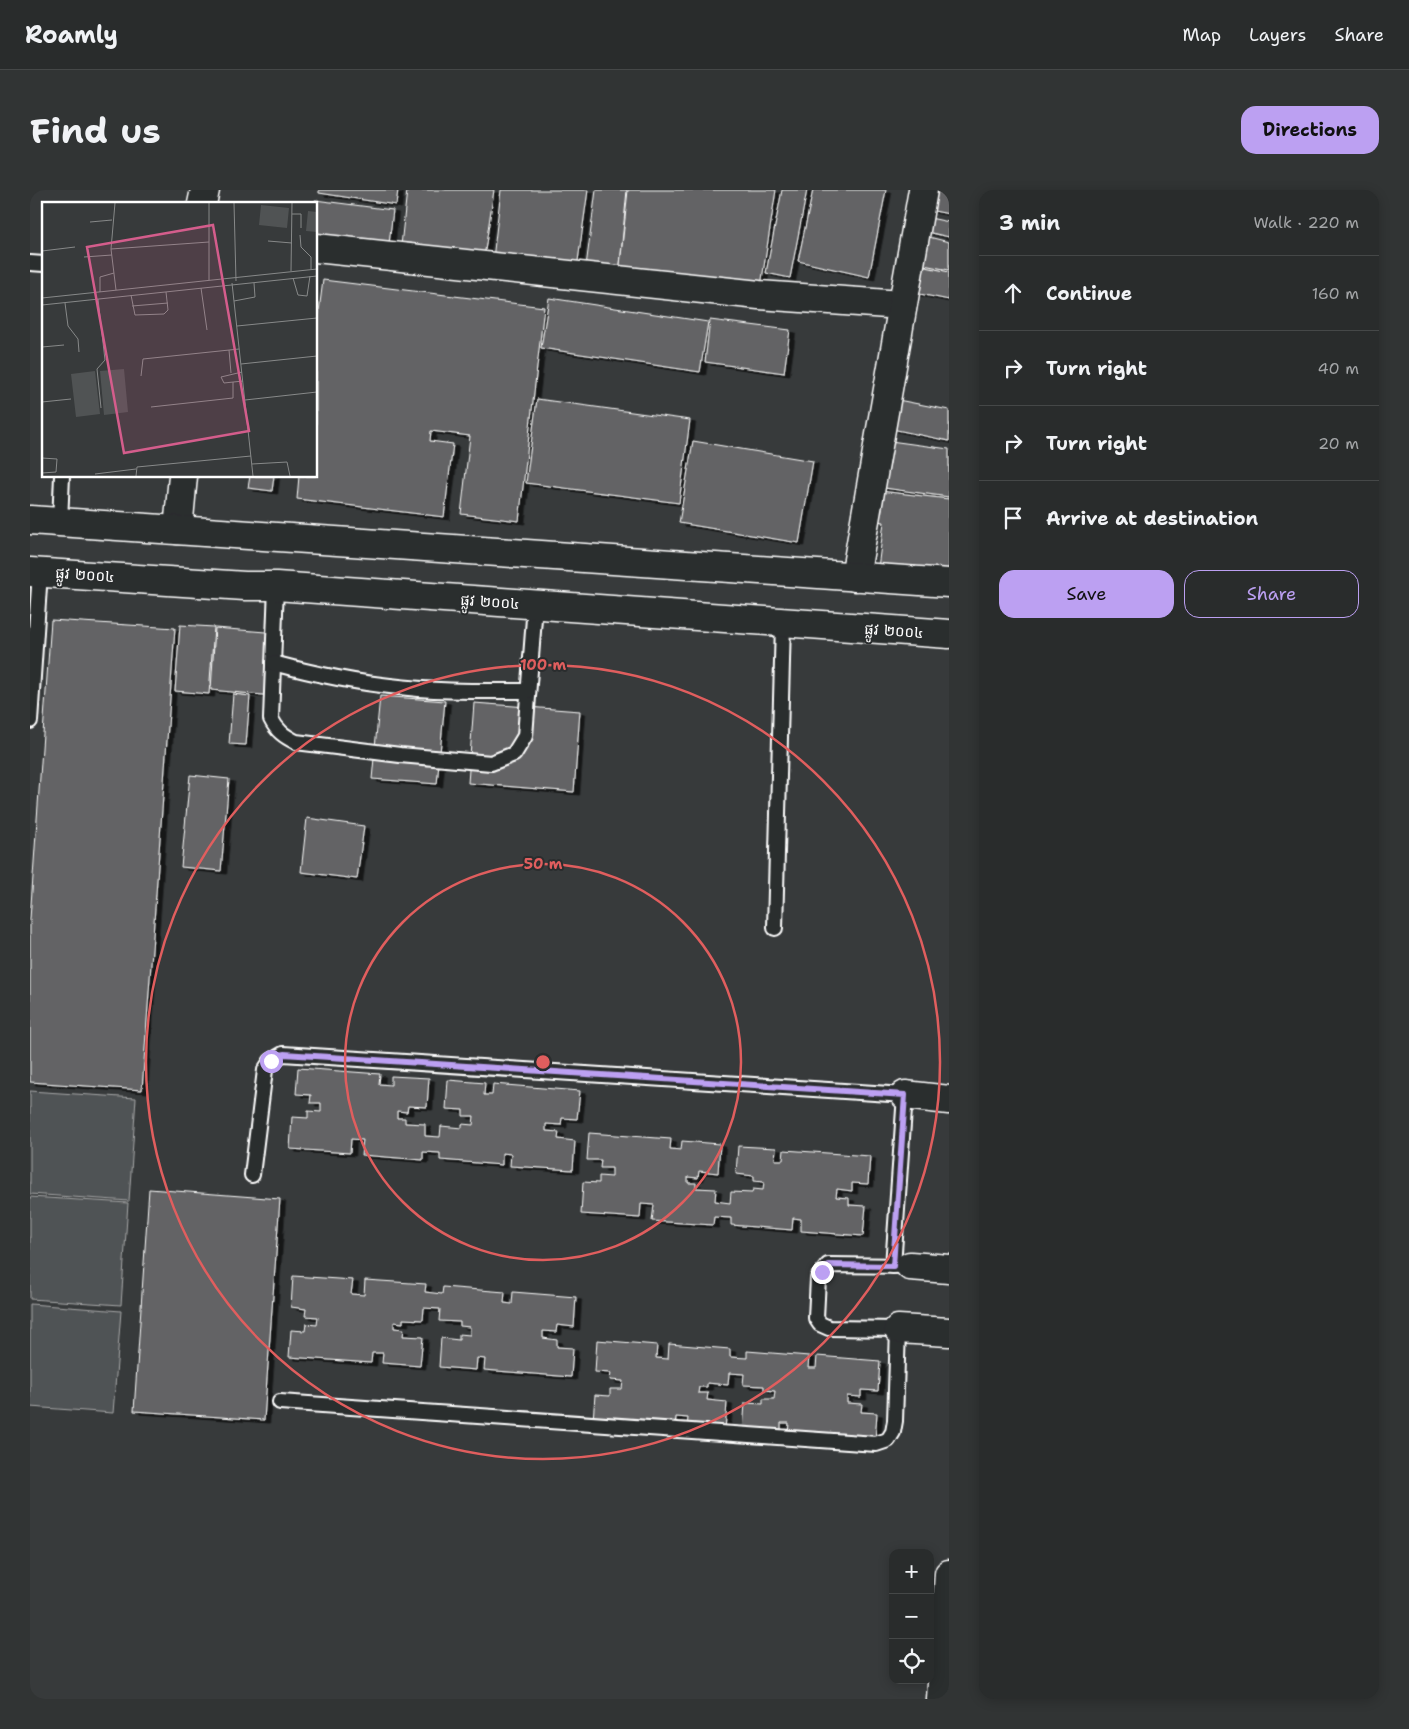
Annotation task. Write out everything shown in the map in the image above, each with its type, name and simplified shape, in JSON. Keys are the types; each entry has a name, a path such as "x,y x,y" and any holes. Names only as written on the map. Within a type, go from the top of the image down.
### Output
{"main road":[{"path":"855,577 923,190"},
{"path":"318,248 759,294 902,305"},
{"path":"178,530 183,478"},
{"path":"30,520 949,584"},
{"name":"ផ្លូវ ២០០៤","path":"35,572 245,586 276,586 949,634"},
{"path":"905,1095 949,1100"},
{"path":"901,1266 949,1269"},
{"path":"898,1329 949,1332"},
{"path":"941,1699 949,1574"}],"lane":[{"path":"60,522 62,478"},
{"path":"30,721 35,572"},
{"path":"276,586 271,719 276,729 282,735 296,742 491,763 514,754 525,736 535,605"},
{"path":"775,928 783,623"},
{"path":"273,663 310,672 390,686 433,690 528,691"},
{"path":"252,1175 265,1070 271,1061 284,1054 905,1095 901,1266 828,1265 818,1278 816,1318 820,1324 829,1328 898,1329 895,1422 893,1432 888,1440 876,1444 280,1402"}],"shaded area":[{"path":"30,1091 136,1098 129,1201 30,1194"},
{"path":"30,1197 128,1203 121,1305 30,1299"},
{"path":"30,1304 121,1311 113,1413 30,1407"}],"building":[{"path":"319,190 398,190 396,205 319,193"},
{"path":"407,190 494,190 483,264 400,255"},
{"path":"501,190 588,190 577,268 493,259"},
{"path":"596,190 627,190 619,275 585,274"},
{"path":"628,190 776,190 760,292 619,275"},
{"path":"782,190 807,190 790,278 766,273"},
{"path":"813,190 886,190 869,277 798,261"},
{"path":"933,190 949,190 949,214 929,210"},
{"path":"315,200 393,210 389,244 318,234 318,202 315,202"},
{"path":"930,218 949,222 949,237 927,232"},
{"path":"925,236 949,242 949,270 919,264"},
{"path":"921,266 949,272 949,300 915,293"},
{"path":"323,280 544,307 519,521 461,514 470,436 431,431 430,441 453,444 444,517 297,499 299,478 318,478 318,319"},
{"path":"549,298 708,322 700,372 541,348"},
{"path":"710,320 790,330 784,373 705,362"},
{"path":"537,399 690,420 679,503 526,483"},
{"path":"898,400 949,410 949,441 892,429"},
{"path":"883,440 949,449 949,497 877,487"},
{"path":"693,441 813,461 799,543 679,523"},
{"path":"250,478 274,478 272,491 248,488"},
{"path":"880,491 949,499 949,577 878,568 884,522 877,521"},
{"path":"51,620 175,628 142,1090 30,1082 30,919"},
{"path":"180,625 214,627 209,694 175,691"},
{"path":"215,628 278,633 273,696 211,690"},
{"path":"233,694 250,696 246,745 229,744"},
{"path":"380,696 445,701 437,784 372,779"},
{"path":"474,703 580,711 574,792 468,783"},
{"path":"190,775 229,779 221,871 181,867"},
{"path":"307,818 364,826 357,879 301,872"},
{"path":"298,1068 380,1074 379,1084 391,1085 391,1076 429,1078 427,1107 408,1106 407,1112 397,1111 397,1118 405,1118 405,1123 425,1124 425,1136 440,1137 441,1126 462,1128 462,1124 473,1125 474,1116 463,1116 463,1110 446,1109 448,1080 485,1083 484,1095 492,1095 493,1084 580,1091 577,1119 562,1118 561,1125 546,1124 546,1131 559,1132 558,1139 575,1141 573,1170 510,1166 511,1154 502,1153 502,1165 440,1160 440,1153 423,1152 423,1160 361,1155 363,1140 351,1139 350,1153 290,1149 292,1117 308,1118 308,1111 321,1112 321,1103 310,1103 311,1095 296,1094"},
{"path":"589,1133 671,1139 670,1149 681,1150 682,1141 720,1144 718,1173 699,1171 698,1178 688,1177 688,1183 696,1183 696,1188 716,1189 715,1201 730,1203 731,1192 752,1193 753,1189 763,1190 764,1182 754,1181 754,1176 736,1174 738,1146 776,1148 775,1160 783,1160 784,1150 870,1156 868,1184 852,1183 852,1191 837,1189 836,1197 849,1198 849,1205 866,1206 863,1236 801,1231 801,1219 793,1218 792,1230 731,1225 731,1218 714,1217 713,1225 652,1221 654,1205 641,1204 640,1218 581,1214 583,1182 599,1183 599,1176 612,1177 612,1168 600,1168 601,1160 587,1160"},
{"path":"149,1189 280,1199 264,1420 134,1411"},
{"path":"293,1276 353,1280 351,1294 364,1295 365,1280 426,1284 425,1292 442,1294 443,1287 505,1292 504,1303 512,1304 513,1292 576,1297 574,1327 557,1325 556,1332 543,1331 543,1338 557,1340 557,1347 573,1348 571,1377 484,1370 485,1359 477,1358 476,1370 439,1367 441,1338 459,1340 459,1334 470,1335 470,1327 460,1326 460,1322 439,1321 440,1309 424,1308 423,1320 403,1319 403,1323 394,1322 394,1328 404,1329 403,1336 423,1337 420,1366 382,1363 383,1353 372,1353 371,1363 289,1357 291,1330 305,1331 306,1324 317,1325 318,1317 305,1316 306,1309 291,1307"},
{"path":"597,1340 657,1345 656,1358 668,1359 669,1344 730,1349 730,1357 747,1358 747,1351 809,1356 808,1368 816,1368 817,1356 880,1361 878,1391 861,1390 861,1397 847,1396 847,1403 862,1404 861,1412 877,1413 875,1441 788,1434 789,1423 781,1423 781,1434 743,1431 745,1403 763,1404 763,1399 774,1399 775,1391 764,1390 764,1386 743,1385 744,1374 729,1373 728,1385 707,1383 707,1387 699,1387 698,1393 708,1393 707,1400 727,1402 725,1431 687,1428 688,1418 676,1417 675,1427 593,1421 595,1395 610,1396 610,1389 622,1389 623,1381 610,1380 611,1373 595,1372"}],"route":[{"path":"271,1061 284,1054 905,1095 893,1266 828,1265 822,1272"}]}
